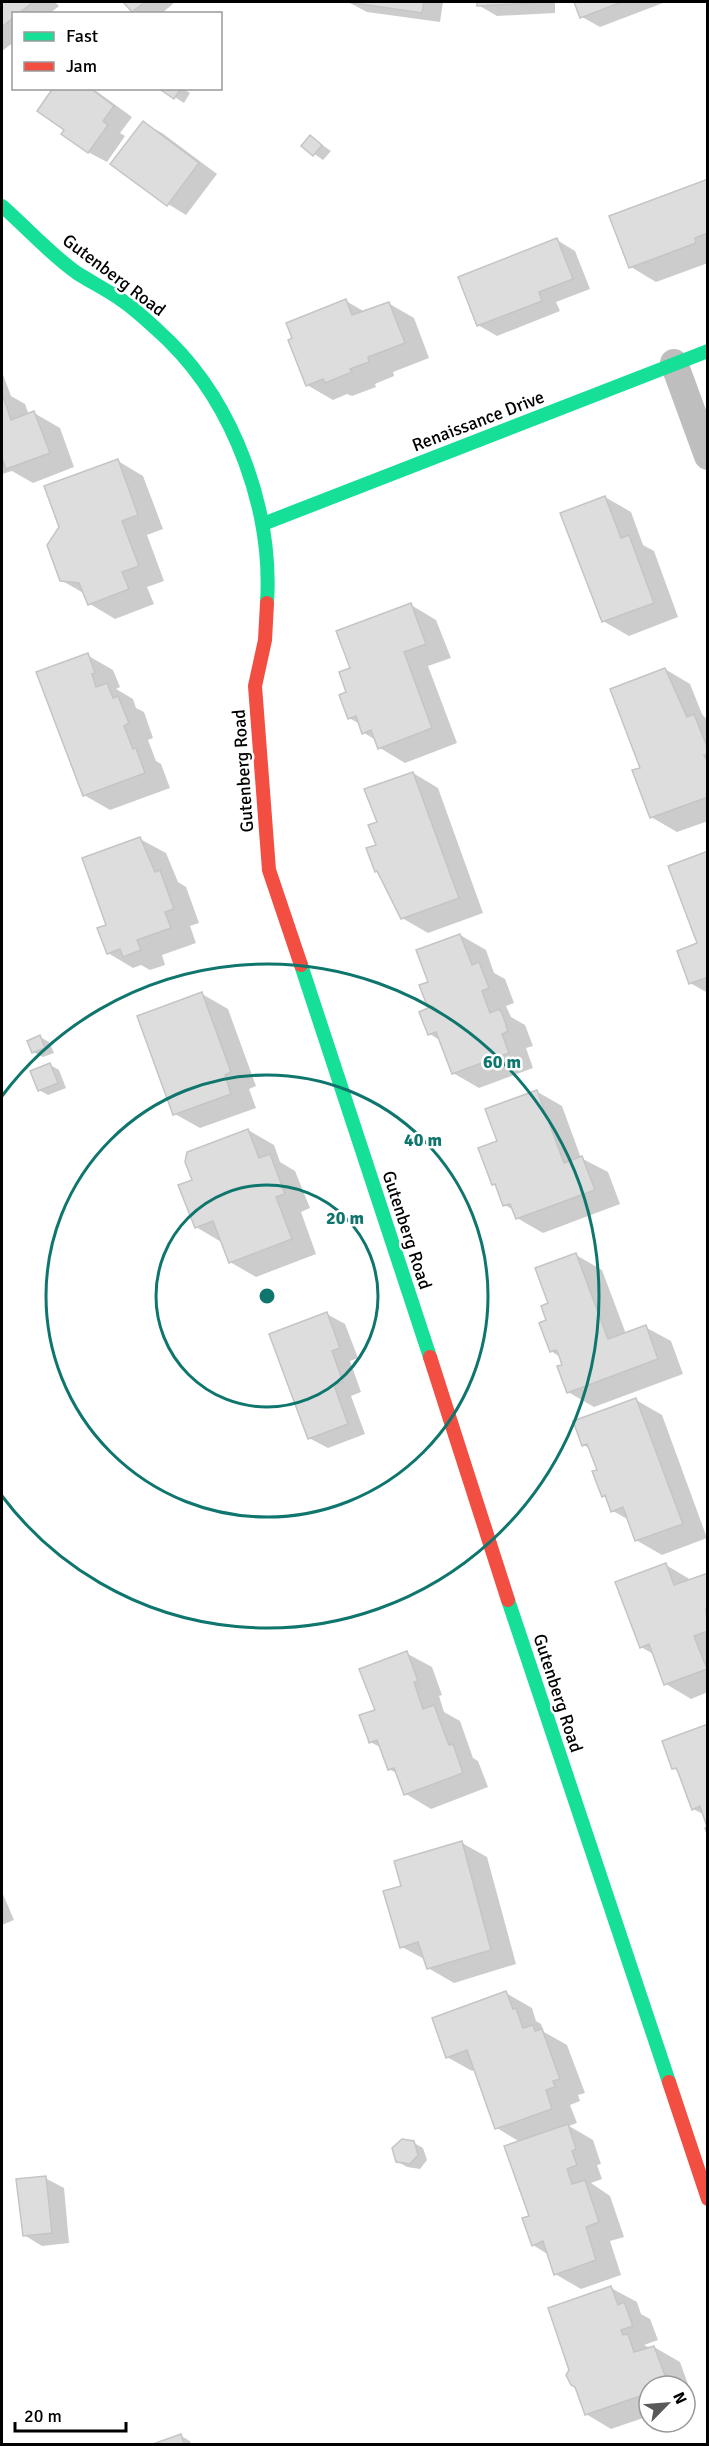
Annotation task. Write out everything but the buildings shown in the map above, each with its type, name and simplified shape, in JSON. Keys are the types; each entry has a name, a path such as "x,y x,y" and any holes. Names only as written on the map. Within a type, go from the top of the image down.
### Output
{"street":[{"name":"Gutenberg Road","path":"2,206 76,272 122,300 170,342 204,384 232,430 253,483 263,524 269,579 265,640 255,686 268,870 368,1167 575,1805 705,2182"},
{"name":"Renaissance Drive","path":"263,524 708,351"},
{"path":"674,363 708,456"}],"traffic: fast":[{"path":"2,206 67,266 133,308 169,341 213,396 231,428 256,497 264,532 267,603"},
{"path":"263,524 708,351"},
{"path":"301,965 430,1357"},
{"path":"508,1600 669,2082"}],"traffic: jam":[{"path":"267,603 265,640 255,686 269,870 301,965"},
{"path":"430,1357 508,1600"},
{"path":"669,2082 708,2199"}]}
